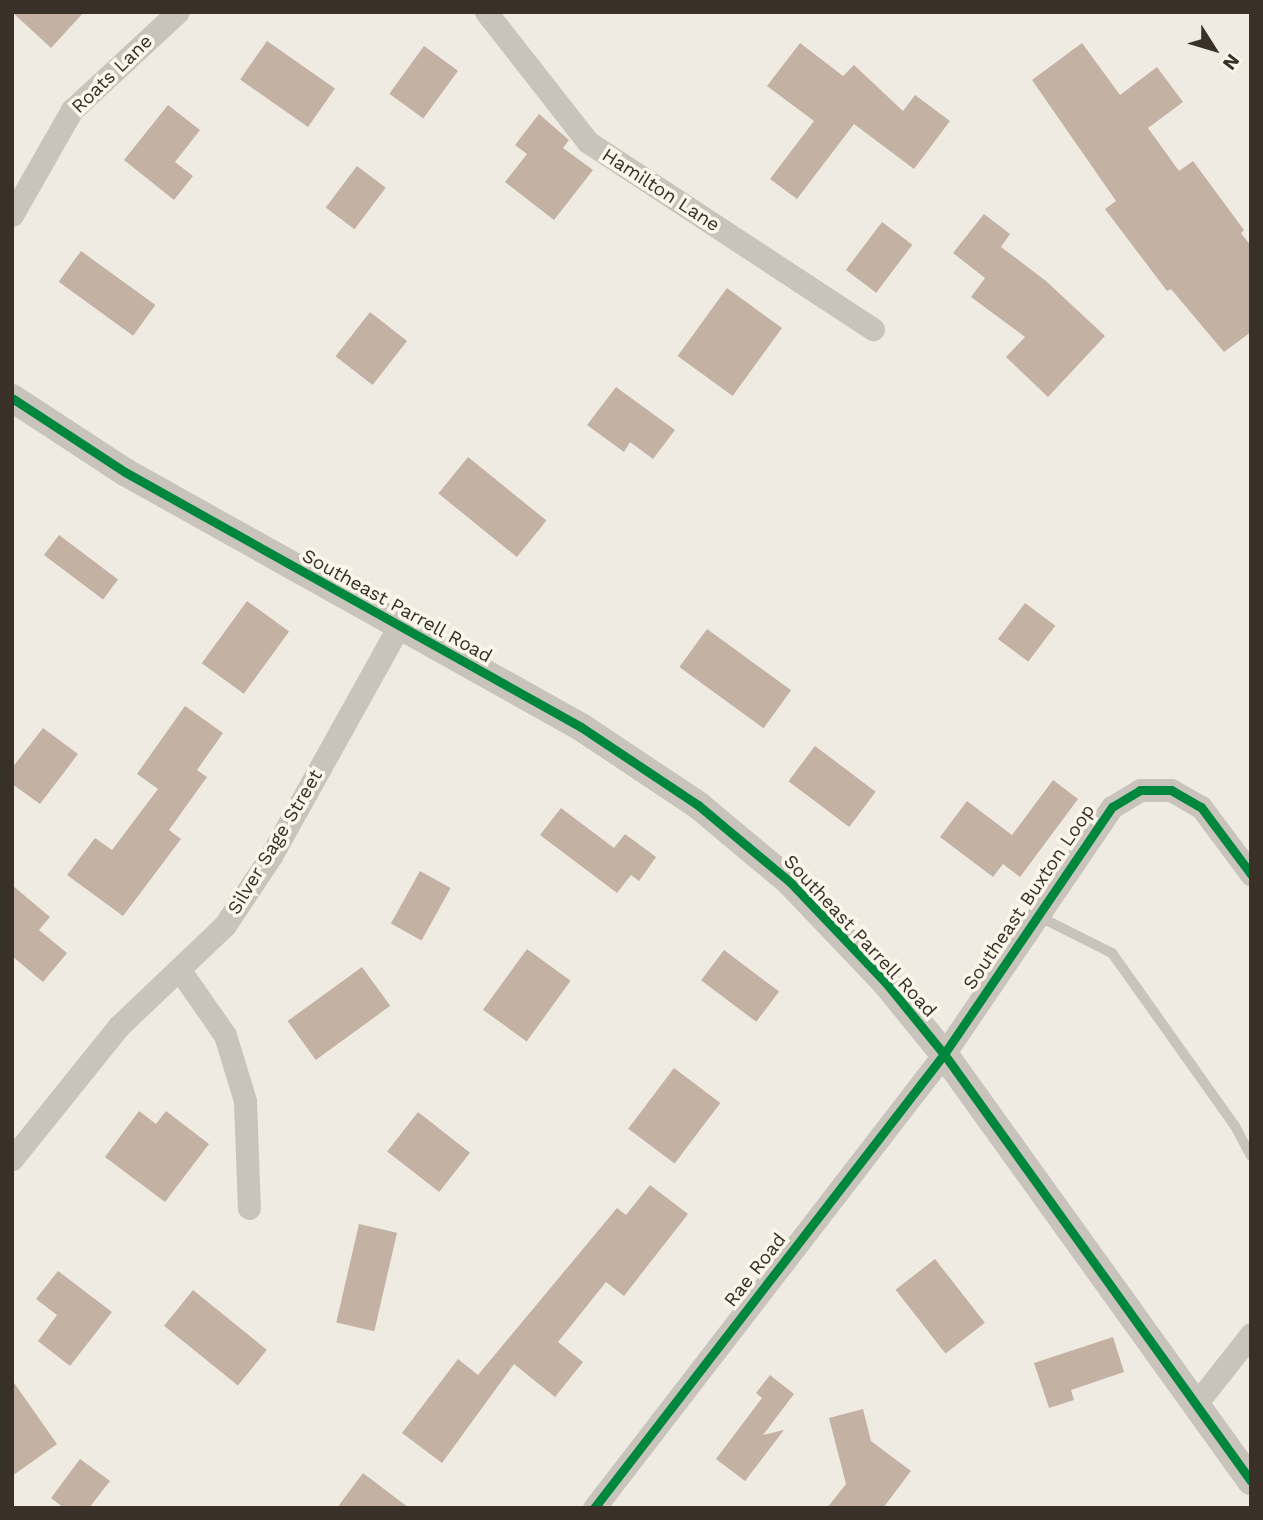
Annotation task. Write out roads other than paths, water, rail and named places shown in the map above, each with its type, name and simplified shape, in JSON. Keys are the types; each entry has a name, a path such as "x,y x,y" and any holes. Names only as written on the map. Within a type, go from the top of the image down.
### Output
{"street":[{"name":"Roats Lane","path":"12,215 72,110 178,12"},
{"name":"Hamilton Lane","path":"486,12 587,142 873,329"},
{"name":"Southeast Parrell Road","path":"12,398 125,472 397,628 582,727 698,805 789,881 886,983 944,1054 1251,1481"},
{"name":"Silver Sage Street","path":"12,1159 119,1026 181,972 225,925 271,856 397,628"},
{"name":"Southeast Buxton Loop","path":"944,1054 1112,807 1140,790 1171,790 1200,807 1251,874"},
{"path":"181,972 225,1035 245,1101 249,1208"},
{"name":"Rae Road","path":"594,1508 944,1054"},
{"path":"1196,1404 1251,1334"}],"lane":[{"path":"1038,916 1112,953 1236,1126 1251,1156"}]}
